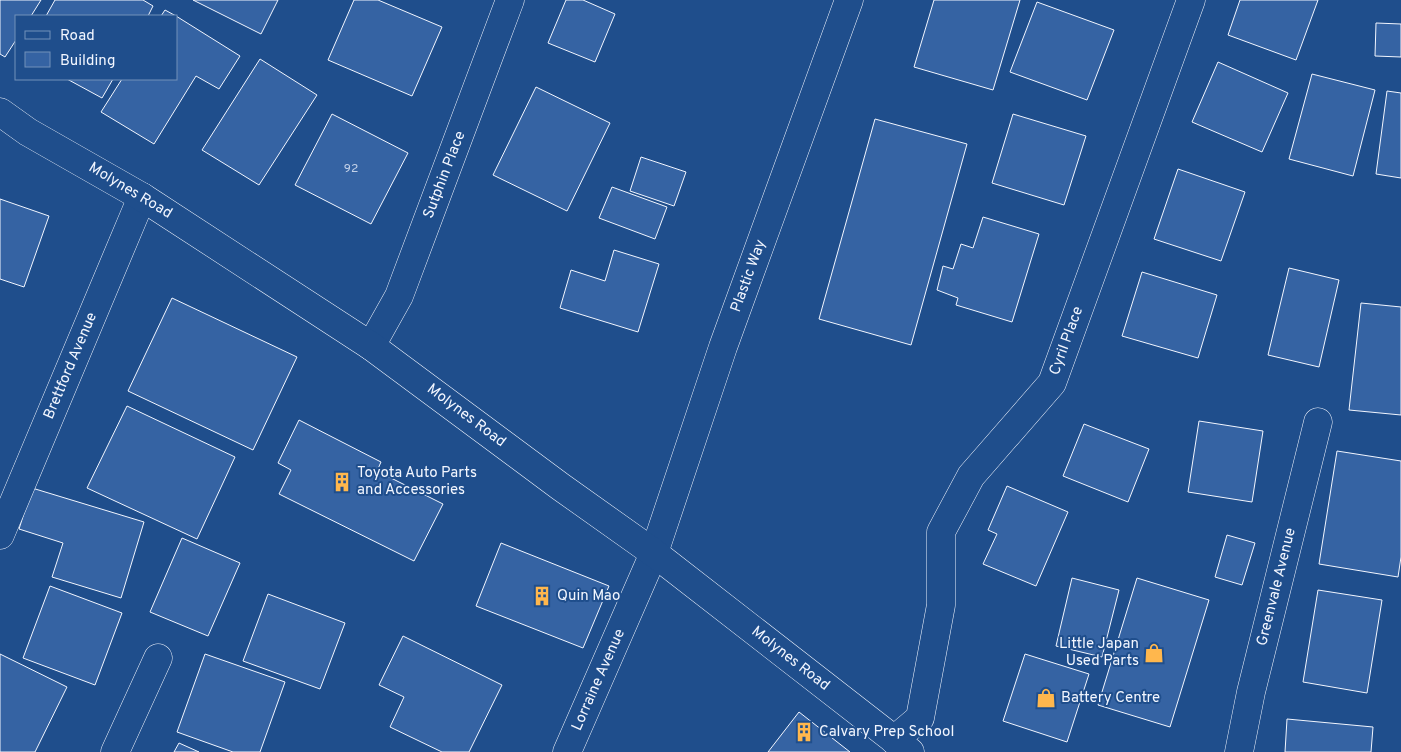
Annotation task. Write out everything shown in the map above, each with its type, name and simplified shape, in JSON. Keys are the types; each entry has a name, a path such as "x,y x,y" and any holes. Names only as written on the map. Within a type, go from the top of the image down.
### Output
{"street":[{"name":"Sutphin Place","path":"371,346 399,296 510,0"},
{"name":"Plastic Way","path":"654,553 723,347 849,0"},
{"name":"Cyril Place","path":"902,746 920,718 940,605 942,532 971,476 1052,383 1191,0"},
{"name":"Molynes Road","path":"0,112 28,132 142,196 371,346 561,487 654,553 902,746"},
{"name":"Brettford Avenue","path":"0,535 142,196"},
{"name":"Greenvale Avenue","path":"1239,752 1250,692 1318,422"},
{"name":"Lorraine Avenue","path":"567,752 654,553"},
{"path":"115,752 158,658"}],"building":[{"path":"0,0 41,0 32,15 15,15 15,42 5,57 0,54"},
{"path":"55,0 143,0 153,6 148,15 47,15"},
{"path":"193,0 278,0 261,34"},
{"path":"354,0 378,0 442,27 412,96 328,60"},
{"path":"566,0 583,0 615,14 595,62 548,43"},
{"path":"934,0 1020,0 993,90 914,67"},
{"path":"1240,0 1318,0 1296,60 1228,35"},
{"path":"1037,2 1114,30 1087,100 1010,72"},
{"path":"165,10 174,15 162,15"},
{"path":"178,17 240,56 219,89 196,76 154,144 101,112 121,80 178,80"},
{"path":"1376,23 1401,24 1401,57 1375,56"},
{"path":"260,59 317,95 259,185 202,150"},
{"path":"1218,62 1288,93 1262,152 1192,122"},
{"path":"1312,74 1375,90 1353,176 1289,159"},
{"path":"69,80 112,80 102,98"},
{"path":"536,87 610,123 567,211 493,175"},
{"path":"1387,91 1401,93 1401,178 1376,174"},
{"path":"332,114 408,153 371,224 295,185"},
{"path":"1013,114 1086,136 1064,205 992,183"},
{"path":"875,119 967,144 911,345 819,319"},
{"path":"641,157 686,172 674,206 630,191"},
{"path":"1178,169 1245,192 1221,261 1154,239"},
{"path":"612,187 667,207 655,239 599,218"},
{"path":"0,199 49,216 24,287 0,279"},
{"path":"983,217 1039,234 1012,322 956,305 958,298 937,290 943,266 953,269 961,244 973,248"},
{"path":"614,250 659,264 638,332 560,308 571,270 605,281"},
{"path":"1289,268 1339,280 1319,367 1268,355"},
{"path":"1142,272 1217,295 1198,358 1122,336"},
{"path":"172,298 297,357 253,450 128,391"},
{"path":"1361,303 1401,307 1401,415 1349,410"},
{"path":"127,406 235,457 197,539 87,488"},
{"name":"Toyota Auto Parts and Accessories","path":"299,420 381,462 377,471 443,504 414,561 279,494 291,470 278,463"},
{"path":"1199,421 1263,431 1252,502 1188,492"},
{"path":"1084,424 1149,449 1128,502 1063,476"},
{"path":"1337,451 1401,461 1401,557 1398,577 1319,564"},
{"path":"1007,486 1068,512 1036,586 983,564 997,534 988,530"},
{"path":"32,488 144,522 121,598 52,577 63,543 19,529"},
{"path":"1227,535 1255,543 1242,585 1215,577"},
{"path":"182,538 240,563 208,636 150,612"},
{"name":"Quin Mao","path":"501,543 609,586 583,648 476,606"},
{"path":"1072,578 1119,590 1102,657 1056,646"},
{"name":"Little Japan Used Parts","path":"1137,578 1209,600 1170,727 1098,705"},
{"path":"50,586 122,613 95,685 23,658"},
{"path":"1318,590 1382,600 1367,693 1303,682"},
{"path":"268,594 345,623 320,689 243,661"},
{"path":"403,636 502,685 469,752 442,752 390,727 404,697 379,685"},
{"path":"0,654 67,687 35,752 0,752"},
{"path":"205,654 285,682 260,752 233,752 177,732"},
{"name":"Battery Centre","path":"1025,654 1089,674 1067,742 1003,721"},
{"name":"Calvary Prep School","path":"799,712 850,752 768,752"},
{"path":"1287,719 1373,727 1371,752 1285,752"},
{"path":"179,743 199,752 174,752"}],"place":[{"name":"Toyota Auto Parts and Accessories","path":"342,482"},
{"name":"Quin Mao","path":"542,596"},
{"name":"Little Japan Used Parts","path":"1154,653"},
{"name":"Battery Centre","path":"1046,698"},
{"name":"Calvary Prep School","path":"804,732"}]}
